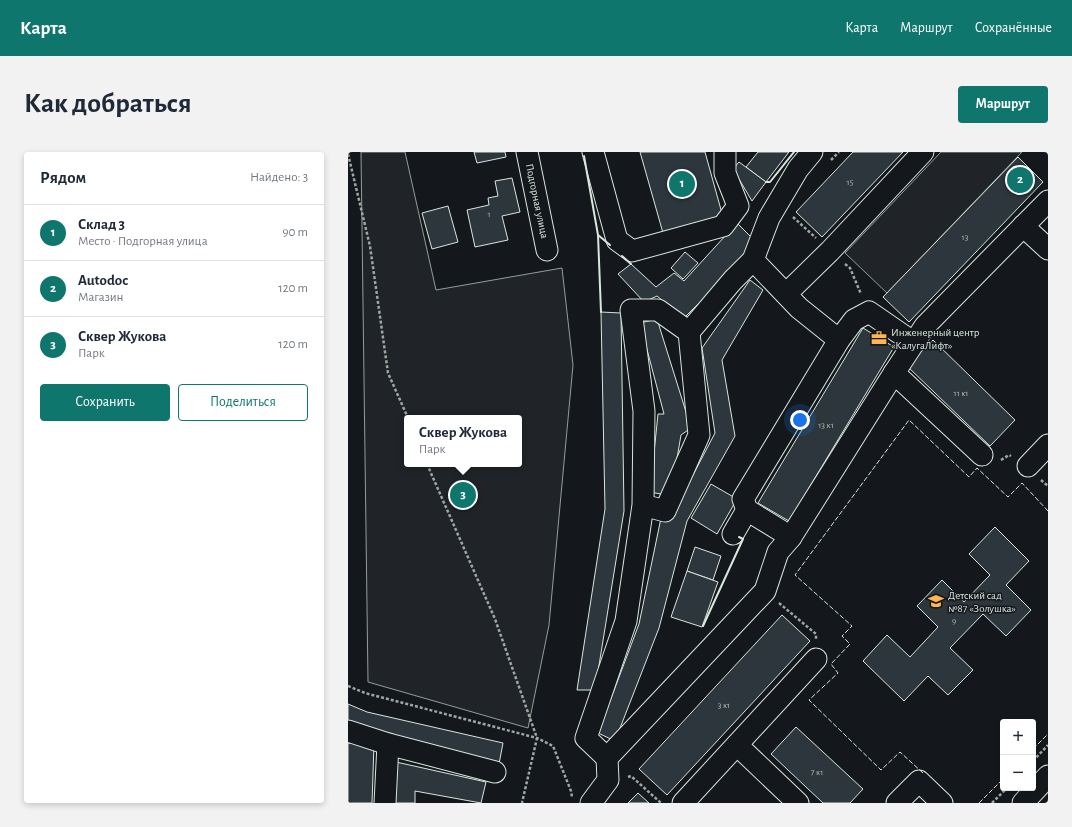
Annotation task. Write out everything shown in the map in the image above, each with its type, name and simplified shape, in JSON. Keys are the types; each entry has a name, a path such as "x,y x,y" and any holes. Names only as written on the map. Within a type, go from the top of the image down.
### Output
{"street":[{"name":"Подгорная улица","path":"527,152 547,250"},
{"path":"593,152 617,240 632,251 723,226 738,206"},
{"path":"725,152 725,174 738,206 757,216 769,218"},
{"path":"643,505 665,511 699,435 689,332 733,280 753,260 769,218 798,169 812,152"},
{"path":"786,294 830,251 922,152"},
{"path":"607,758 765,591 778,552 791,537 925,326 1048,201"},
{"path":"1023,226 1048,249"},
{"path":"753,260 799,308 839,340"},
{"path":"591,803 608,780 607,758 586,738 626,621 643,505 644,411 631,310 658,310 689,332"},
{"path":"791,537 747,510 743,499 839,340 854,320 869,312 914,343"},
{"path":"894,373 982,454"},
{"path":"1028,466 1048,445"},
{"path":"733,534 747,510"},
{"path":"683,803 816,659"},
{"path":"348,730 388,744 495,772"},
{"path":"385,803 388,744"},
{"path":"737,745 798,803"},
{"path":"1023,803 1048,776"},
{"path":"897,803 919,781 942,803"}],"path":[{"path":"348,154 370,246 388,373 407,415"},
{"path":"429,467 495,619 537,738 522,803"},
{"path":"765,591 816,634 816,659"},
{"path":"348,686 365,693 537,738 553,746 571,791 572,803"},
{"path":"1036,758 1048,745"},
{"path":"608,780 631,776 661,803"},
{"path":"992,803 1003,791"}],"shaded area":[{"path":"361,152 405,152 436,290 562,268 573,365 549,625 528,728 368,682"},
{"path":"941,152 1022,152 887,293 845,253"}],"building":[{"path":"474,152 505,152 506,157 477,163"},
{"path":"640,152 705,152 723,217 663,233"},
{"path":"758,152 789,152 766,182 746,167"},
{"path":"853,152 903,152 822,237 796,212"},
{"path":"1018,157 1043,182 909,322 883,297"},
{"path":"739,162 766,182 752,201 733,169"},
{"path":"512,178 520,212 502,216 508,240 475,247 467,210 489,205 488,198 498,196 495,181"},
{"path":"448,206 458,242 432,249 422,213"},
{"path":"737,223 754,240 739,263 684,318 657,296 644,302 618,274 631,264 656,287 674,273 684,281"},
{"path":"685,252 698,263 683,279 671,268"},
{"path":"750,280 763,290 722,360 735,436 687,521 659,628 615,741 598,733 639,624 661,518 671,517 715,433 702,348"},
{"path":"601,312 621,313 624,511 595,690 577,690 605,509"},
{"path":"657,319 691,428 681,435 673,482 666,495 650,492 658,414 664,414 640,323"},
{"path":"863,328 894,347 789,521 758,503"},
{"path":"933,340 1015,420 990,446 907,366"},
{"path":"711,484 737,499 717,534 691,518"},
{"path":"995,527 1029,561 1006,585 1031,610 1006,636 983,614 950,648 973,670 948,695 928,676 904,701 863,661 887,635 910,657 938,627 917,606 942,580 964,602 990,575 969,554"},
{"path":"695,547 721,556 713,580 687,571"},
{"path":"687,571 718,582 702,627 671,617"},
{"path":"782,615 810,641 667,795 639,769"},
{"path":"348,704 367,712 503,743 499,764 348,723"},
{"path":"796,727 863,789 850,803 823,803 771,754"},
{"path":"348,743 374,744 372,803 348,803"},
{"path":"396,762 486,782 481,803 415,791 415,803 394,803"},
{"path":"638,793 649,803 628,803"}],"fence":[{"path":"923,773 900,752 881,770 809,700 838,673 831,664 850,644 842,636 852,626 795,575 909,420 969,477 977,468 1008,497 1022,483 1048,511"},
{"path":"1036,746 1048,734"},
{"path":"979,803 1000,782"}],"wall":[{"path":"766,182 770,182 794,152"},
{"path":"584,156 598,235 610,245"},
{"path":"598,235 601,312"},
{"path":"622,256 631,264"},
{"path":"703,626 743,539 739,537"}],"place":[{"name":"Autodoc","path":"1020,180"},
{"name":"Склад 3","path":"682,184"},
{"name":"Инженерный центр «КалугаЛифт»","path":"879,338"},
{"name":"Сквер Жукова","path":"463,495"},
{"name":"Детский сад №87 «Золушка»","path":"936,601"}]}
